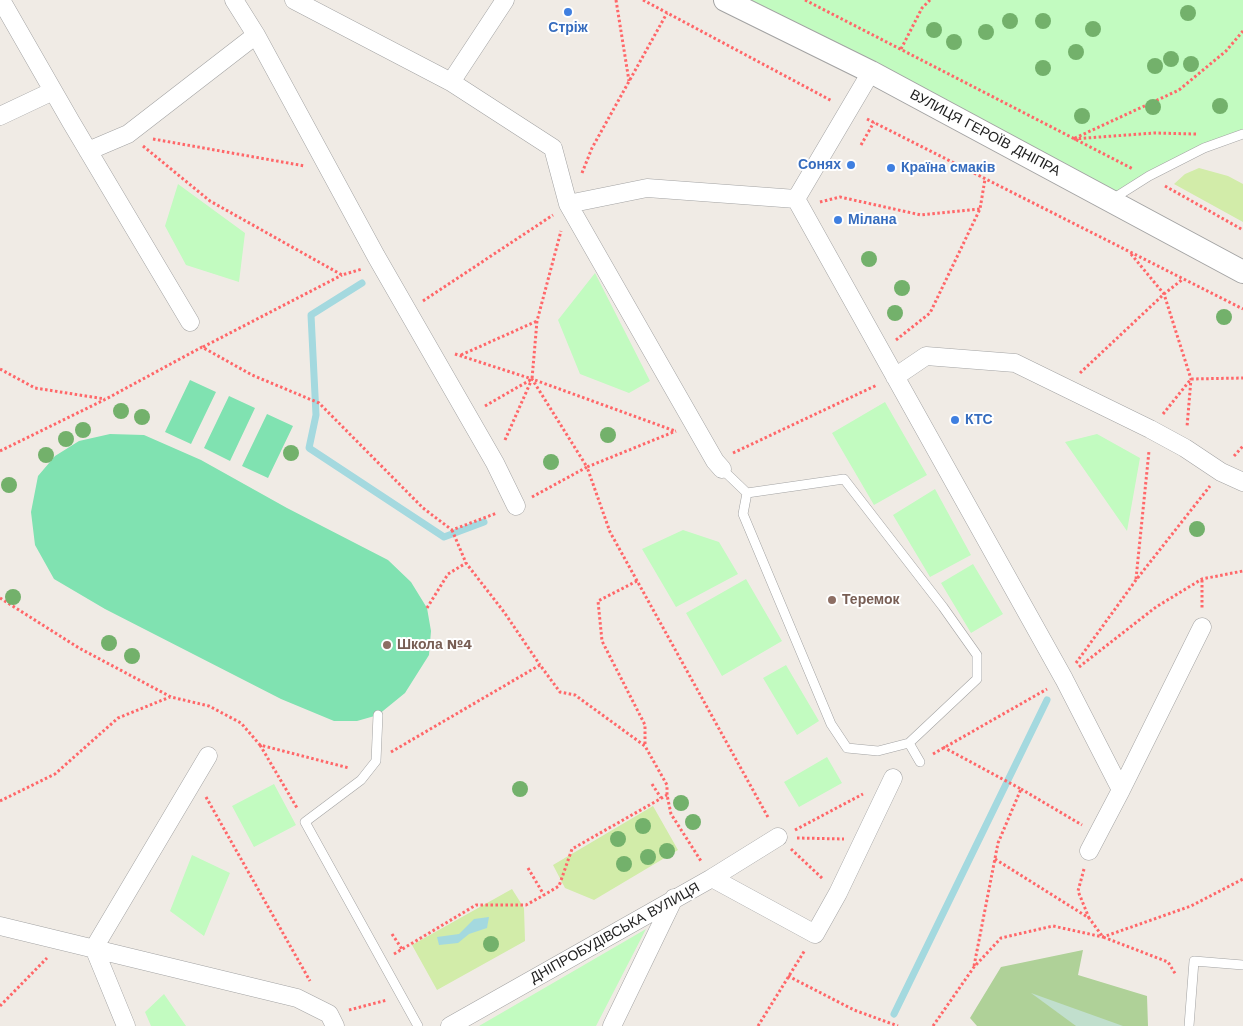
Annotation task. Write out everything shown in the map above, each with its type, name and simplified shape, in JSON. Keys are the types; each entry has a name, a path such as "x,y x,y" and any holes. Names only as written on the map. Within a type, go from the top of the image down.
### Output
{"street":[{"path":"1,0 190,322"},
{"path":"234,0 256,35 380,263 495,463 516,506"},
{"path":"294,0 451,82 553,148 568,204 715,461 722,469"},
{"path":"451,82 505,0"},
{"name":"ВУЛИЦЯ ГЕРОЇВ ДНІПРА","path":"725,0 871,72 1243,272"},
{"path":"88,151 128,134 256,35"},
{"path":"797,203 871,72"},
{"path":"0,116 53,91"},
{"path":"568,204 647,188 797,203"},
{"path":"797,203 1064,679 1120,790"},
{"path":"895,376 926,356 1015,363 1150,429 1185,448 1221,472 1243,482"},
{"path":"1089,852 1202,626"},
{"path":"94,948 208,756"},
{"path":"712,878 815,934 838,893 893,778"},
{"name":"ДНІПРОБУДІВСЬКА ВУЛИЦЯ","path":"450,1026 712,878 778,837"},
{"path":"612,1026 674,898"},
{"path":"0,926 297,998 332,1020"},
{"path":"94,948 126,1026"}],"lane":[{"path":"1111,200 1149,176 1204,148 1243,134"},
{"path":"722,469 747,493"},
{"path":"844,479 943,607 977,655 977,679 909,743 878,751 847,748 831,724 743,514 747,493 844,479"},
{"path":"378,715 376,761 361,780 305,822 418,1026"},
{"path":"909,743 920,762"},
{"path":"1189,1026 1194,961 1243,965"}],"path":[{"path":"616,0 629,81"},
{"path":"643,0 849,110 1243,309"},
{"path":"805,0 1073,139 1149,176 1243,230"},
{"path":"901,49 922,8 930,0"},
{"path":"592,148 667,13"},
{"path":"1073,139 1179,90 1226,51 1243,31"},
{"path":"861,145 874,122"},
{"path":"1073,139 1154,133 1198,134"},
{"path":"128,134 330,170"},
{"path":"128,134 210,201 342,275"},
{"path":"881,351 930,313 980,209 985,179"},
{"path":"797,203 840,197 921,215 980,209"},
{"path":"408,311 568,204"},
{"path":"495,463 532,379 537,321 568,204"},
{"path":"1129,252 1164,294 1191,379 1185,448"},
{"path":"0,451 106,399 342,275 380,263"},
{"path":"1064,388 1164,294 1183,279"},
{"path":"460,356 537,321"},
{"path":"426,343 675,431"},
{"path":"202,348 252,374 319,403 422,508 452,530 466,562 504,612 540,665"},
{"path":"0,369 35,388 106,399"},
{"path":"1136,580 1150,429 1191,379 1243,378"},
{"path":"468,416 532,379"},
{"path":"1064,679 1136,580 1243,446"},
{"path":"452,530 516,506 587,467 610,532 778,837 838,893"},
{"path":"427,608 448,574 466,562"},
{"path":"1064,679 1156,607 1202,580 1243,571"},
{"path":"1202,580 1202,626"},
{"path":"637,581 598,601 602,641 645,725 645,746"},
{"path":"0,801 55,774 118,718 171,697"},
{"path":"260,745 305,822"},
{"path":"944,747 1022,789 1098,834"},
{"path":"195,777 332,1020 403,996"},
{"path":"652,784 661,798"},
{"path":"974,967 998,843 1022,789"},
{"path":"383,960 476,905 526,905 544,895 559,886 572,848 667,796"},
{"path":"778,837 864,840"},
{"path":"1089,852 1078,891 1089,918 1104,937"},
{"path":"995,860 1089,918"},
{"path":"528,868 544,895"},
{"path":"1104,937 1192,906 1243,879"},
{"path":"933,1026 974,967 1002,938 1053,926 1104,937 1168,962 1191,999"},
{"path":"392,934 402,949"},
{"path":"758,1026 815,934"},
{"path":"0,1006 63,941"},
{"path":"788,976 854,1010 898,1026"}],"green space":[{"path":"725,0 1243,0 1243,134 1204,148 1111,200"},
{"path":"1199,168 1228,176 1243,184 1243,222 1174,184 1185,174"},
{"path":"178,184 245,233 239,282 186,265 165,226"},
{"path":"595,273 650,381 629,393 580,374 558,320"},
{"path":"190,380 216,392 191,444 165,432"},
{"path":"229,396 255,408 230,461 204,448"},
{"path":"885,402 927,475 874,505 832,433"},
{"path":"267,414 293,426 268,478 242,466"},
{"path":"110,434 144,435 201,460 287,508 388,560 411,582 427,608 431,631 429,655 405,693 378,715 357,721 334,721 281,699 105,609 54,579 35,545 31,512 38,476 55,456 79,441"},
{"path":"1097,434 1140,458 1127,531 1065,442"},
{"path":"935,489 971,555 930,577 893,515"},
{"path":"683,530 719,542 738,574 676,607 642,549"},
{"path":"973,564 1003,614 971,633 941,583"},
{"path":"746,579 782,641 722,676 686,613"},
{"path":"786,665 819,721 797,735 763,678"},
{"path":"827,757 842,783 799,807 784,782"},
{"path":"274,784 296,825 254,847 232,806"},
{"path":"653,806 678,850 594,900 565,888 553,865"},
{"path":"192,855 230,873 204,936 170,911"},
{"path":"512,889 524,908 525,941 437,990 412,945"},
{"path":"646,929 596,1026 479,1026"},
{"path":"1083,950 1078,975 1147,996 1148,1026 977,1026 970,1018 1001,967"},
{"path":"1031,993 1123,1026 1076,1026"},
{"path":"164,994 186,1026 151,1026 145,1012"}],"water":[{"path":"489,917 487,928 469,934 458,943 439,945 437,937 459,934 474,919"}],"waterway":[{"path":"362,283 311,315 316,415 309,448 444,537 484,522"},
{"path":"894,1014 1047,700"}],"place":[{"name":"Стріж","path":"568,12"},
{"name":"Сонях","path":"851,165"},
{"name":"Країна смаків","path":"891,168"},
{"name":"Мілана","path":"838,220"},
{"name":"КТС","path":"955,420"},
{"name":"Теремок","path":"832,600"},
{"name":"Школа №4","path":"387,645"}]}
